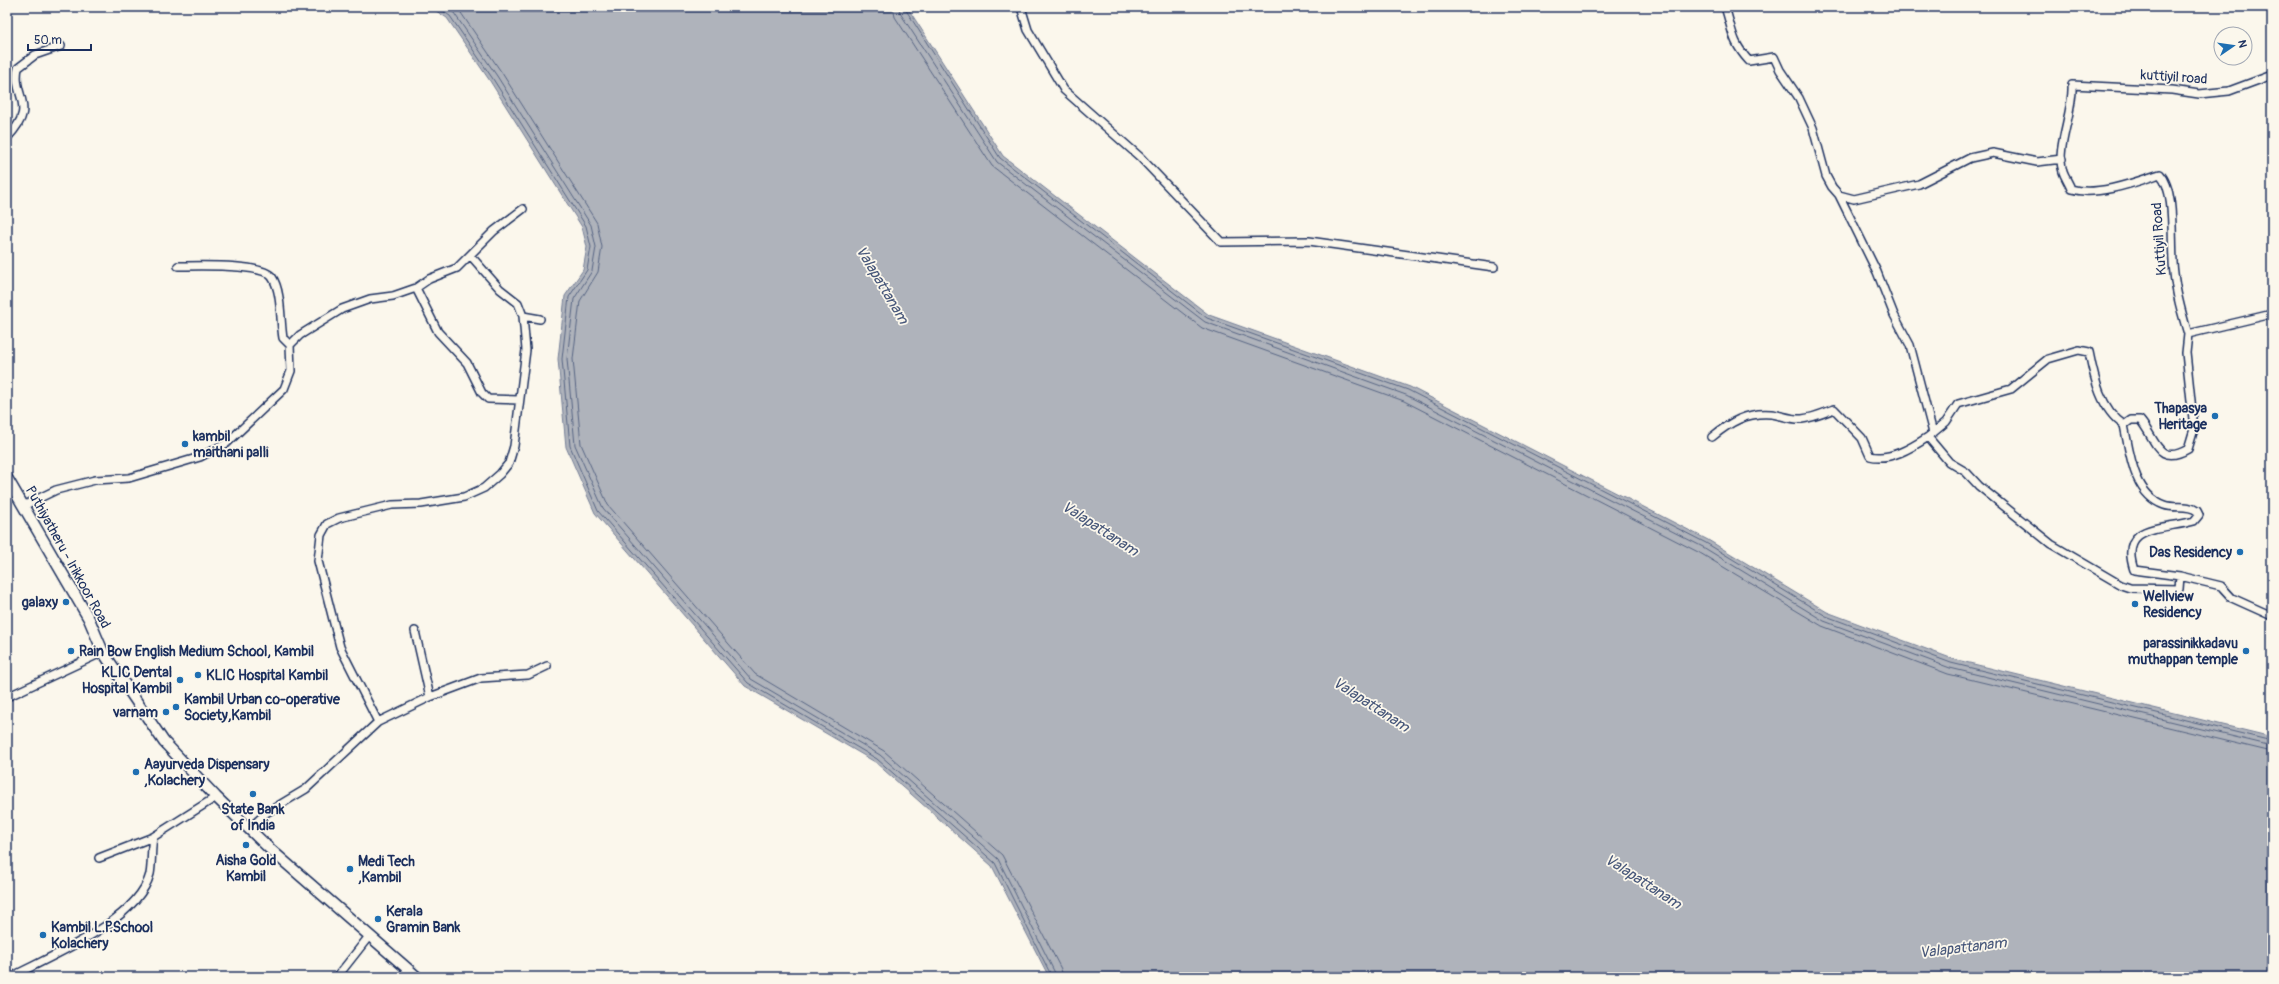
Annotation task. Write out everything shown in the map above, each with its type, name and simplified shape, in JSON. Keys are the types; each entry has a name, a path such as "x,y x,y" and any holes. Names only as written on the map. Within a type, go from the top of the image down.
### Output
{"main road":[{"name":"Puthiyatheru - Irikkoor Road","path":"7,478 89,619 103,652 164,742 211,800 249,829 417,977"}],"street":[{"path":"1021,7 1028,30 1064,90 1140,157 1221,242 1309,241 1494,267"},
{"path":"1725,7 1730,31 1738,49 1749,61 1774,57 1780,70 1799,98 1813,128 1826,176 1832,187 1839,195 1877,272 1894,315 1910,345 1930,435 1949,462 1966,472 1979,486 2051,544 2102,575 2130,588 2179,589 2180,576"},
{"path":"7,138 23,114 25,106 17,74 18,68 35,55 61,46"},
{"name":"kuttiyil road","path":"2072,85 2172,90 2198,94 2229,92 2272,75"},
{"name":"Kuttiyil Road","path":"2072,85 2073,97 2062,148 2062,171 2071,189 2078,191 2095,192 2160,174 2165,179 2170,201 2172,222 2171,247 2174,274 2188,334"},
{"path":"1839,195 1854,199 1919,184 1970,158 1993,153 2037,162 2062,159"},
{"path":"23,506 56,490 95,480 128,478 200,456 227,443 284,389 291,371 290,345 300,335 342,309 370,300 393,296 416,288 429,279 457,268 494,231 523,209"},
{"path":"378,722 340,647 318,560 321,535 327,524 339,518 392,505 422,504 464,497 484,488 509,463 514,446 526,350 523,316 518,303 500,289 470,255"},
{"path":"178,266 225,267 266,272 272,277 279,300 283,338 287,345 290,345"},
{"path":"416,288 438,332 467,363 482,394 488,399 519,400"},
{"path":"2124,425 2131,420 2140,420 2156,447 2164,454 2176,455 2188,449 2194,429 2186,353 2188,334 2272,314"},
{"path":"523,316 540,319"},
{"path":"1712,437 1732,421 1744,417 1772,414 1801,420 1815,417 1834,409 1862,438 1870,456 1878,458 1899,453 1930,435 1946,422 1958,404 2011,388 2048,359 2079,350 2089,352 2097,386 2104,401 2113,415 2124,425 2134,469 2141,486 2148,494 2164,506 2191,508 2198,511 2199,515 2194,521 2150,529 2136,538 2131,544 2130,556 2134,570 2180,576 2221,586 2232,598 2272,616"},
{"path":"415,631 430,697"},
{"path":"7,696 103,652"},
{"path":"249,829 266,813 306,789 378,722 430,697 481,678 528,675 546,666"},
{"path":"99,858 153,837 211,800"},
{"path":"11,977 56,955 112,922 140,894 150,874 153,837"},
{"path":"337,977 370,935"}],"water":[{"name":"Valapattanam","path":"430,7 907,7 1003,156 1209,315 1410,387 1708,540 1827,612 1953,659 2272,737 2272,977 1049,977 992,866 875,762 745,686 595,513 566,447 558,359 565,296 583,270 587,247 582,227 490,81 447,18"}],"place":[{"name":"Thapasya Heritage","path":"2215,416"},
{"name":"kambil maithani palli","path":"185,444"},
{"name":"Das Residency","path":"2240,552"},
{"name":"galaxy","path":"66,602"},
{"name":"Wellview Residency","path":"2135,604"},
{"name":"Rain Bow English Medium School, Kambil","path":"71,651"},
{"name":"parassinikkadavu muthappan temple","path":"2246,651"},
{"name":"KLIC Hospital Kambil","path":"198,675"},
{"name":"KLIC Dental Hospital Kambil","path":"180,680"},
{"name":"Kambil Urban co-operative Society,Kambil","path":"176,707"},
{"name":"varnam","path":"166,712"},
{"name":"Aayurveda Dispensary ,Kolachery","path":"136,772"},
{"name":"State Bank of India","path":"253,794"},
{"name":"Aisha Gold Kambil","path":"246,845"},
{"name":"Medi Tech ,Kambil","path":"350,869"},
{"name":"Kerala Gramin Bank","path":"378,919"},
{"name":"Kambil L.P.School Kolachery","path":"43,935"}]}
